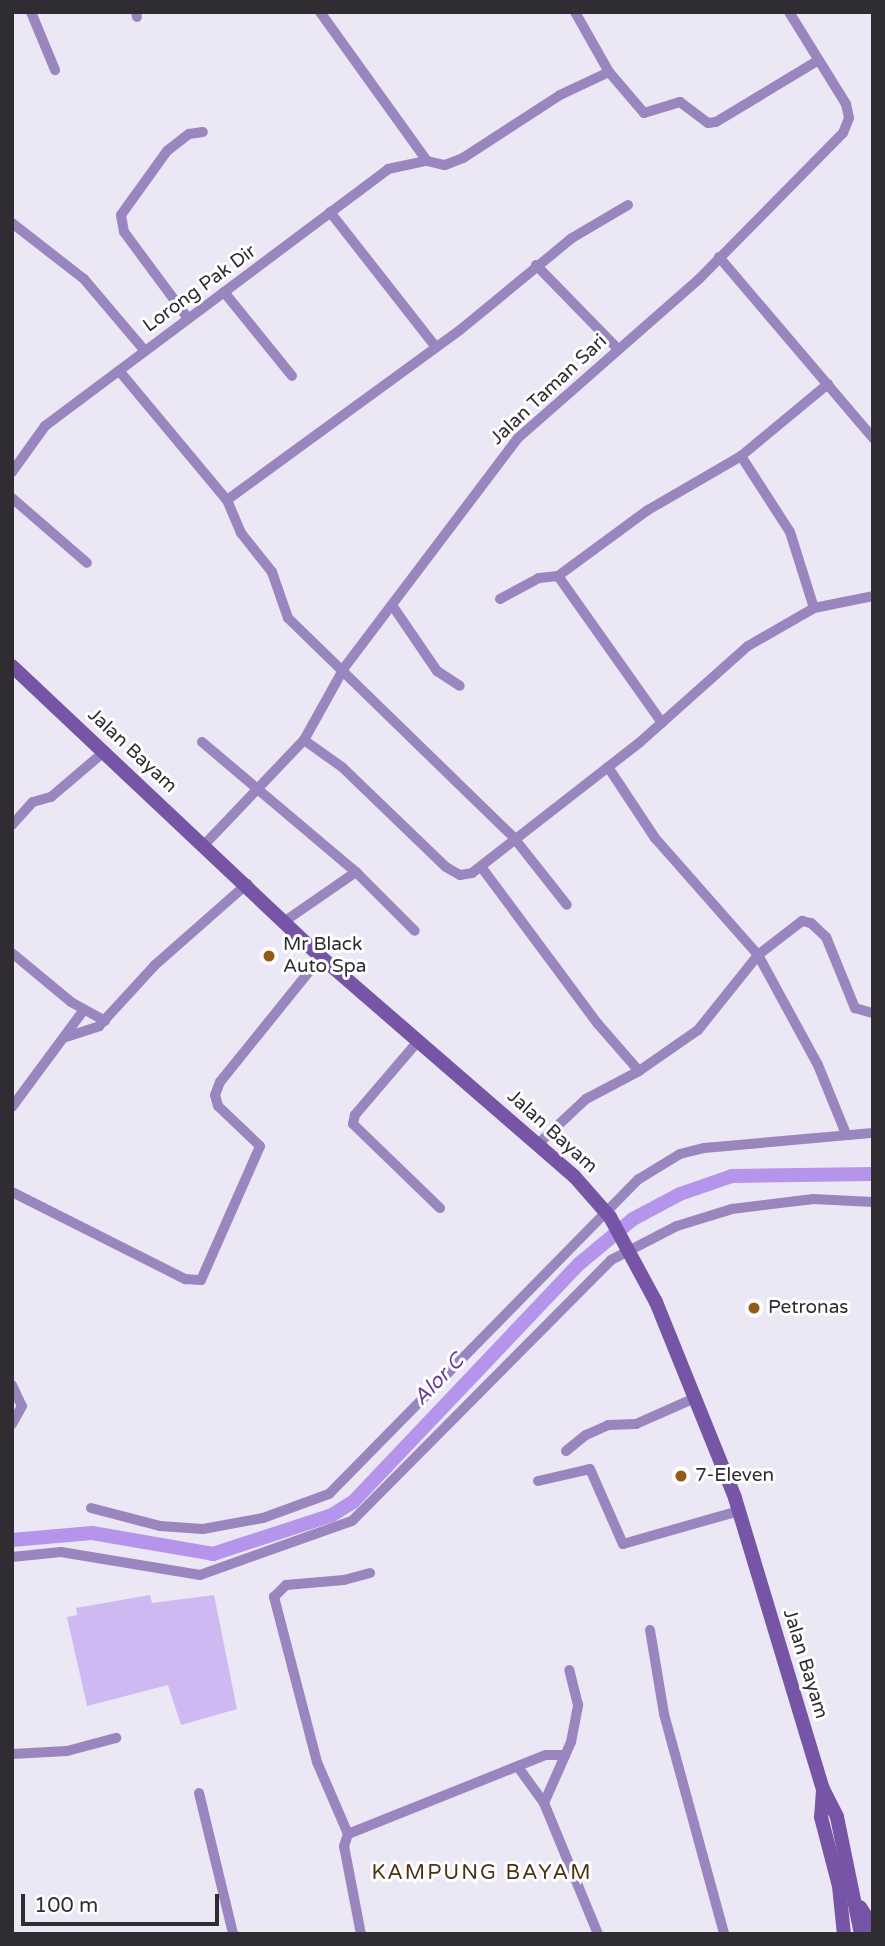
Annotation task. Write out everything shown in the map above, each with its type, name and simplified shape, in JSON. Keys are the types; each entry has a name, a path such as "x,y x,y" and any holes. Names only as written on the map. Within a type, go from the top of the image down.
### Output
{"main road":[{"name":"Jalan Bayam","path":"12,666 247,884 321,957 538,1144 608,1214 627,1245 695,1398 739,1511 823,1789 821,1817 861,1934"},
{"name":"Jalan Bayam","path":"844,1934 846,1884"},
{"path":"846,1884 863,1917 873,1927"},
{"path":"835,1934 846,1884"}],"street":[{"path":"31,12 55,70"},
{"path":"320,12 427,161"},
{"path":"575,12 609,72 643,113 680,102 708,123 725,118 817,61"},
{"name":"Jalan Taman Sari","path":"204,845 304,740 344,668 519,439 719,257 843,133 849,118 846,104 789,12"},
{"name":"Lorong Pak Dir","path":"12,472 45,426 121,373 187,317 388,169 427,161 445,164 463,158 560,95 609,72"},
{"path":"187,317 124,232 121,215 167,151 189,134 202,132"},
{"path":"227,500 436,347 572,238 628,205"},
{"path":"330,212 436,347"},
{"path":"12,223 84,279 145,351"},
{"path":"719,257 873,438"},
{"path":"536,265 618,349"},
{"path":"224,292 292,376"},
{"path":"121,373 227,500 241,533 272,572 288,618 344,668 377,708 514,838 567,905"},
{"path":"500,599 539,578 558,576 648,510 741,456 828,384"},
{"path":"741,456 790,532 814,608"},
{"path":"12,498 87,563"},
{"path":"558,576 662,723"},
{"path":"304,740 342,767 446,867 460,875 482,868 514,838 662,723 748,646 814,608 873,596"},
{"path":"391,605 436,671 460,685"},
{"path":"202,742 260,787 356,872 415,931"},
{"path":"12,825 33,802 51,797 105,751"},
{"path":"608,767 655,838 758,955 818,1065 846,1134"},
{"path":"482,868 598,1024 639,1071"},
{"path":"285,921 356,872"},
{"path":"66,1037 90,1031 105,1021 155,965 247,884"},
{"path":"538,1144 586,1099 639,1071 698,1030 758,955 802,921 811,923 826,937 850,1001 863,1013 873,1013"},
{"path":"12,953 83,1011 105,1021"},
{"path":"12,1192 185,1279 201,1280 260,1146 218,1106 215,1095 228,1071 321,957"},
{"path":"12,1107 83,1011"},
{"path":"419,1040 355,1115 353,1124 440,1208"},
{"path":"91,1508 160,1526 203,1529 263,1518 329,1494 608,1214 639,1179 680,1154 734,1142 873,1133"},
{"path":"12,1557 61,1552 200,1575 352,1521 627,1245 732,1209 813,1199 873,1202"},
{"path":"12,1385 22,1406 12,1424"},
{"path":"566,1451 586,1434 608,1425 636,1424 695,1398"},
{"path":"538,1481 590,1469 623,1544 739,1511"},
{"path":"361,1934 344,1846 348,1834 317,1762 274,1597 286,1585 344,1580 370,1573"},
{"path":"650,1630 664,1714 724,1934"},
{"path":"544,1802 565,1755 578,1705 569,1670"},
{"path":"12,1754 67,1751 116,1738"},
{"path":"348,1834 547,1755 565,1755"},
{"path":"517,1768 544,1802 598,1934"},
{"path":"199,1793 233,1934"}],"shaded area":[{"path":"150,1595 152,1603 214,1595 237,1709 181,1725 168,1685 87,1706 67,1617 77,1615 76,1608"}],"waterway":[{"name":"Alor C","path":"12,1540 92,1533 213,1554 332,1515 353,1502 579,1264 633,1219 680,1194 732,1176 873,1174"}],"place":[{"name":"Mr Black Auto Spa","path":"269,956"},
{"name":"Petronas","path":"754,1308"},
{"name":"7-Eleven","path":"681,1476"}],"district":[{"name":"KAMPUNG BAYAM","path":"482,1873"}]}
